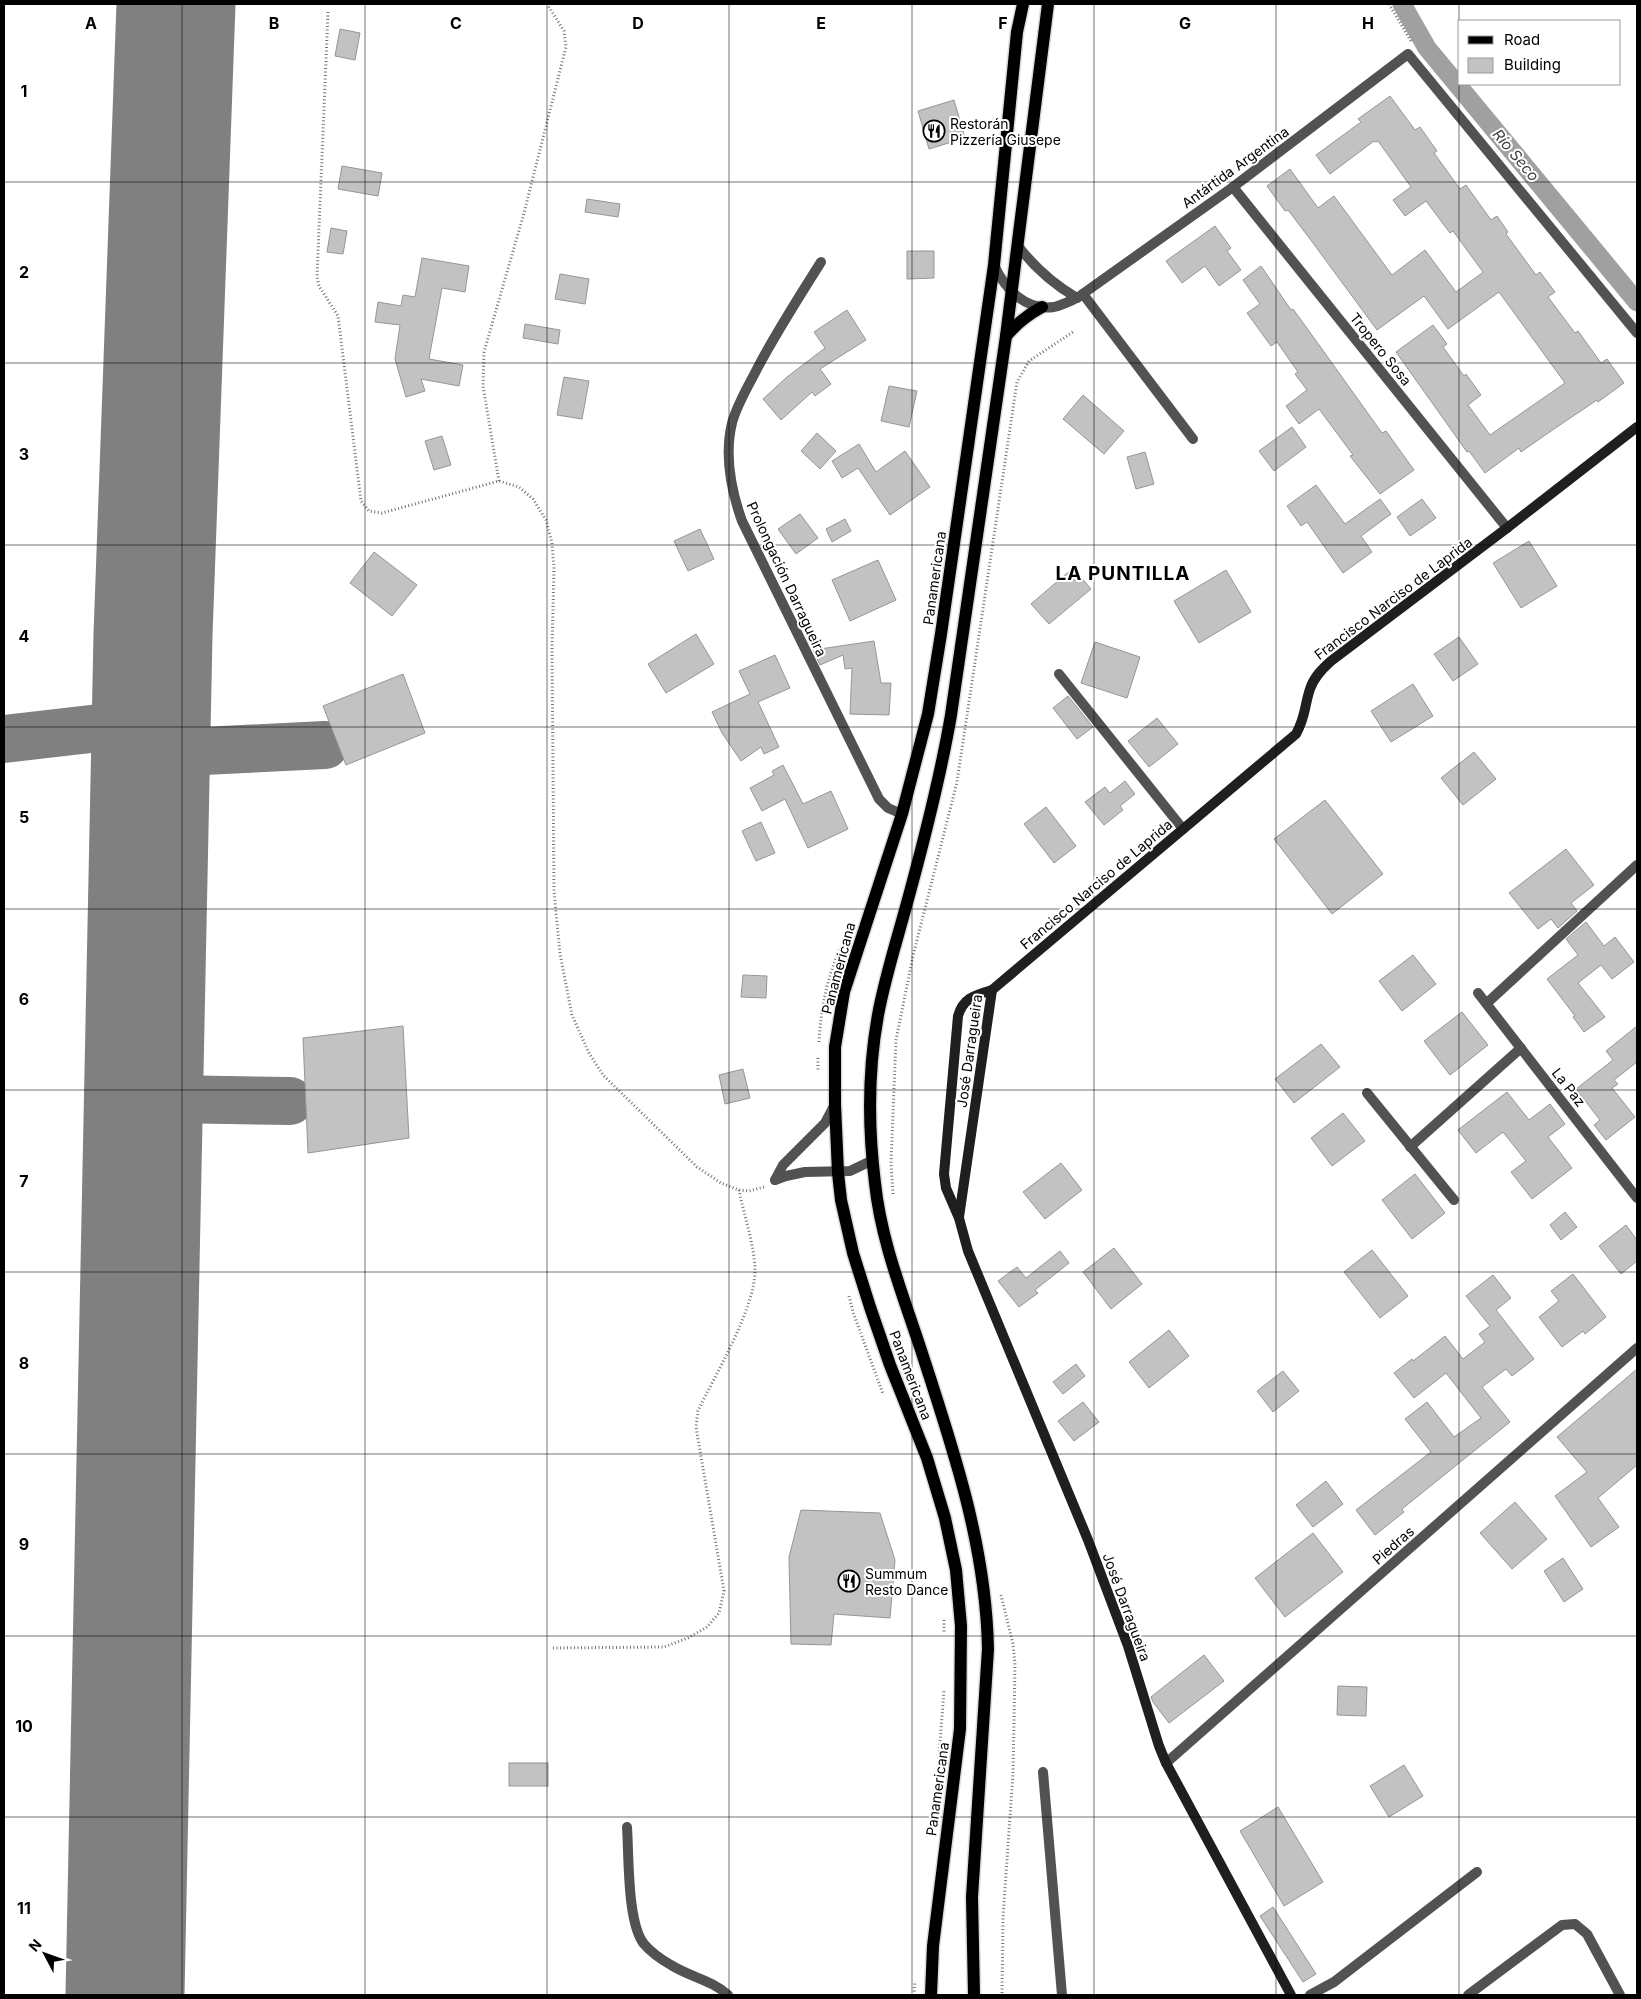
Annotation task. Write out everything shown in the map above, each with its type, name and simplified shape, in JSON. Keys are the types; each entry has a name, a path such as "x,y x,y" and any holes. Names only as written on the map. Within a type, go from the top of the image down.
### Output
{"main road":[{"name":"Panamericana","path":"931,1995 933,1946 960,1729 961,1626 956,1570 945,1518 927,1458 890,1365 853,1253 841,1200 838,1173 835,1047 844,992 902,814 928,714 994,265 1017,32 1022,4"},
{"name":"Panamericana","path":"974,1995 972,1897 988,1649 988,1609 973,1526 947,1432 920,1347 899,1290 884,1233 875,1184 870,1103 873,1052 885,980 940,775 964,634 1012,293 1048,4"},
{"path":"1006,336 1028,314 1042,307"}],"street":[{"name":"Antártida Argentina","path":"1042,307 1055,306 1080,296 1233,187 1408,54 1637,333"},
{"name":"Tropero Sosa","path":"1233,187 1507,528"},
{"path":"1018,246 1044,276 1060,288 1080,296 1193,439"},
{"name":"Prolongación Darragueira","path":"821,262 774,337 747,388 732,423 728,459 733,497 742,521 879,800 888,808 902,814"},
{"path":"994,265 1001,280 1012,293 1027,303 1042,307"},
{"name":"Francisco Narciso de Laprida","path":"992,990 1296,734 1304,719 1310,688 1318,673 1331,660 1507,528 1637,427"},
{"path":"1060,674 1182,829"},
{"path":"1486,1003 1637,865"},
{"name":"José Darragueira","path":"959,1218 992,990 967,999 960,1007 944,1174 946,1188 959,1218 968,1251 1091,1549 1128,1646 1166,1763 1291,1995"},
{"name":"La Paz","path":"1478,992 1637,1198"},
{"path":"1410,1147 1521,1048"},
{"path":"1367,1093 1454,1200"},
{"path":"775,1180 789,1158 825,1123 835,1104"},
{"path":"775,1180 805,1172 838,1173 859,1168 873,1160"},
{"name":"Piedras","path":"1166,1763 1637,1348"},
{"path":"1043,1772 1062,1995"},
{"path":"626,1827 633,1915 637,1932 644,1944 672,1966 719,1987 728,1995"},
{"path":"1310,1995 1334,1982 1478,1872"},
{"path":"1468,1995 1562,1926 1575,1924 1587,1934 1620,1995"}],"path":[{"path":"499,480 483,386 484,352 524,213 566,47 564,31 547,4"},
{"path":"328,12 317,277 319,286 338,316 361,501 369,511 382,513 499,480 519,486 533,499 546,520 552,543 554,570 552,647 554,891 560,954 572,1015 589,1053 603,1074 698,1167 721,1183 739,1190 760,1189 775,1180"},
{"path":"819,1076 821,1013 832,966 844,940"},
{"path":"553,1648 664,1647 694,1635 707,1627 719,1613 724,1591 696,1427 698,1411 744,1317 753,1286 755,1270 739,1190"},
{"path":"848,1293 853,1312 886,1401"},
{"path":"944,1614 944,1641"},
{"path":"936,1790 944,1686"},
{"path":"914,1995 915,1974"}],"building":[{"path":"340,29 360,33 355,60 335,56"},
{"path":"1390,96 1415,130 1420,127 1437,151 1434,153 1460,189 1466,185 1491,220 1497,216 1508,232 1506,234 1536,275 1540,272 1555,292 1548,297 1575,333 1578,331 1601,363 1607,359 1624,383 1521,452 1519,448 1485,473 1469,451 1467,452 1396,352 1433,325 1447,344 1443,347 1464,376 1466,374 1481,395 1468,405 1490,435 1565,383 1499,292 1448,329 1424,296 1377,330 1288,210 1285,211 1267,186 1290,169 1318,208 1334,196 1392,275 1425,250 1456,292 1482,273 1453,231 1450,233 1426,201 1405,216 1393,200 1411,187 1378,141 1374,141 1330,174 1316,155 1361,122 1358,119"},
{"path":"954,100 965,138 929,149 918,111"},
{"path":"342,166 382,173 378,196 338,189"},
{"path":"587,199 620,204 618,217 585,212"},
{"path":"1215,226 1231,248 1227,251 1241,270 1219,286 1205,266 1182,283 1166,261"},
{"path":"331,228 347,231 343,254 327,252"},
{"path":"907,251 934,251 934,278 907,279"},
{"path":"422,258 469,266 465,292 442,288 429,359 463,365 459,386 421,379 425,391 406,397 395,359 400,325 375,322 378,302 401,306 403,295 415,297"},
{"path":"1261,266 1291,310 1293,309 1382,433 1386,431 1414,470 1380,494 1350,456 1353,455 1319,409 1299,424 1286,406 1307,390 1295,374 1298,372 1277,342 1271,346 1247,313 1260,304 1243,280"},
{"path":"560,274 589,279 585,304 555,299"},
{"path":"847,310 866,340 820,369 831,384 815,396 812,392 781,420 763,399 787,377 825,348 814,332"},
{"path":"525,324 560,330 558,344 523,338"},
{"path":"564,377 589,381 582,419 557,415"},
{"path":"889,386 917,391 909,427 881,421"},
{"path":"1083,395 1124,431 1104,454 1063,419"},
{"path":"1292,427 1306,447 1274,471 1259,451"},
{"path":"817,433 836,451 820,469 801,451"},
{"path":"442,436 451,465 434,470 425,441"},
{"path":"859,444 876,472 905,451 930,487 890,515 858,468 842,478 832,461"},
{"path":"1145,452 1154,484 1136,489 1127,457"},
{"path":"1316,485 1345,524 1380,499 1391,514 1361,536 1372,552 1343,573 1307,522 1301,526 1287,506"},
{"path":"1422,499 1436,518 1410,536 1397,517"},
{"path":"800,514 818,538 796,554 778,529"},
{"path":"845,519 851,531 832,542 826,529"},
{"path":"700,529 714,559 688,571 674,541"},
{"path":"1529,541 1557,586 1521,608 1493,563"},
{"path":"374,552 417,585 392,616 350,583"},
{"path":"878,560 896,600 850,621 832,580"},
{"path":"1073,568 1091,589 1049,624 1031,604"},
{"path":"1226,570 1251,612 1199,643 1174,601"},
{"path":"696,634 714,664 666,693 648,664"},
{"path":"1459,637 1478,664 1453,681 1434,654"},
{"path":"874,641 881,683 891,683 889,715 850,714 852,668 845,669 843,655 820,665 813,650"},
{"path":"1095,642 1140,657 1127,698 1081,683"},
{"path":"775,655 790,688 758,702 779,747 764,754 761,747 741,761 722,733 712,712 750,694 739,671"},
{"path":"403,674 425,733 346,765 323,706"},
{"path":"1413,684 1433,716 1391,742 1371,711"},
{"path":"1068,696 1093,727 1077,739 1053,708"},
{"path":"1157,718 1178,744 1149,767 1128,741"},
{"path":"1474,752 1496,779 1463,805 1441,778"},
{"path":"783,765 803,804 831,791 848,829 808,848 785,799 762,811 750,788 774,775 772,771"},
{"path":"1125,781 1135,794 1120,806 1123,810 1104,825 1085,802 1105,787 1110,793"},
{"path":"1325,800 1383,874 1332,914 1274,839"},
{"path":"1046,807 1076,846 1054,863 1024,824"},
{"path":"761,822 775,853 756,861 742,831"},
{"path":"1566,849 1594,885 1571,903 1577,911 1558,928 1551,919 1538,929 1509,893"},
{"path":"1586,922 1604,946 1615,937 1634,962 1612,979 1601,965 1578,983 1605,1017 1584,1032 1573,1017 1575,1016 1547,979 1578,955 1566,939"},
{"path":"1413,955 1436,984 1402,1011 1379,981"},
{"path":"743,975 767,976 766,998 741,997"},
{"path":"1462,1012 1488,1045 1450,1075 1424,1041"},
{"path":"403,1026 409,1138 308,1153 303,1038"},
{"path":"1637,1026 1637,1062 1614,1080 1618,1084 1612,1088 1635,1117 1606,1140 1594,1125 1600,1120 1576,1089 1613,1060 1606,1051"},
{"path":"1321,1044 1340,1067 1294,1103 1275,1079"},
{"path":"743,1069 750,1098 725,1104 719,1075"},
{"path":"1507,1092 1529,1120 1550,1104 1565,1124 1548,1137 1572,1168 1532,1199 1511,1172 1526,1161 1503,1132 1476,1153 1458,1130"},
{"path":"1343,1113 1365,1141 1332,1166 1311,1138"},
{"path":"1061,1163 1082,1190 1045,1219 1023,1192"},
{"path":"1415,1174 1445,1213 1412,1239 1382,1200"},
{"path":"1565,1212 1577,1227 1561,1240 1550,1225"},
{"path":"1626,1225 1637,1240 1637,1261 1621,1274 1599,1246"},
{"path":"1114,1248 1142,1284 1111,1309 1083,1272"},
{"path":"1372,1250 1408,1296 1380,1318 1344,1272"},
{"path":"1060,1251 1069,1263 1035,1290 1038,1293 1019,1307 998,1281 1017,1267 1026,1278"},
{"path":"1573,1274 1606,1317 1585,1334 1583,1331 1562,1347 1539,1317 1559,1301 1551,1291"},
{"path":"1493,1275 1511,1298 1496,1310 1534,1359 1512,1376 1506,1369 1482,1387 1510,1422 1402,1509 1404,1512 1375,1535 1356,1510 1431,1452 1405,1419 1427,1402 1454,1437 1481,1418 1446,1373 1414,1398 1394,1373 1445,1336 1463,1359 1485,1342 1479,1334 1490,1326 1466,1296"},
{"path":"1169,1330 1189,1356 1149,1388 1129,1362"},
{"path":"1076,1364 1085,1376 1063,1394 1053,1382"},
{"path":"1637,1369 1637,1465 1598,1498 1619,1527 1591,1547 1555,1496 1587,1472 1557,1437"},
{"path":"1283,1371 1299,1391 1273,1412 1257,1391"},
{"path":"1083,1402 1099,1422 1074,1441 1058,1421"},
{"path":"1326,1481 1343,1504 1313,1527 1296,1505"},
{"path":"1515,1502 1547,1539 1512,1569 1480,1533"},
{"path":"801,1510 880,1513 895,1560 890,1618 834,1614 831,1645 791,1644 789,1557"},
{"path":"1313,1533 1343,1572 1285,1617 1255,1578"},
{"path":"1563,1558 1583,1589 1564,1602 1544,1571"},
{"path":"1204,1655 1224,1681 1169,1723 1151,1697"},
{"path":"1338,1686 1367,1687 1366,1716 1337,1715"},
{"path":"509,1763 548,1763 548,1786 509,1786"},
{"path":"1404,1765 1423,1796 1389,1817 1370,1786"},
{"path":"1278,1807 1323,1882 1284,1906 1240,1831"},
{"path":"1273,1907 1316,1974 1303,1982 1260,1916"}],"waterway":[{"name":"Río Seco","path":"1402,4 1427,48 1637,302"}],"taxiway":[{"path":"152,664 167,720 189,745"},
{"path":"4,739 151,722"},
{"path":"149,797 179,764 203,751 325,745"},
{"path":"144,1063 150,1085 168,1099"},
{"path":"142,1140 151,1117 157,1108 168,1099 290,1101"}],"runway":[{"path":"125,1995 153,635 176,4"}],"place":[{"name":"Restorán Pizzería Giusepe","path":"934,131"},
{"name":"Summum Resto Dance","path":"849,1581"}],"district":[{"name":"LA PUNTILLA","path":"1123,573"}]}
